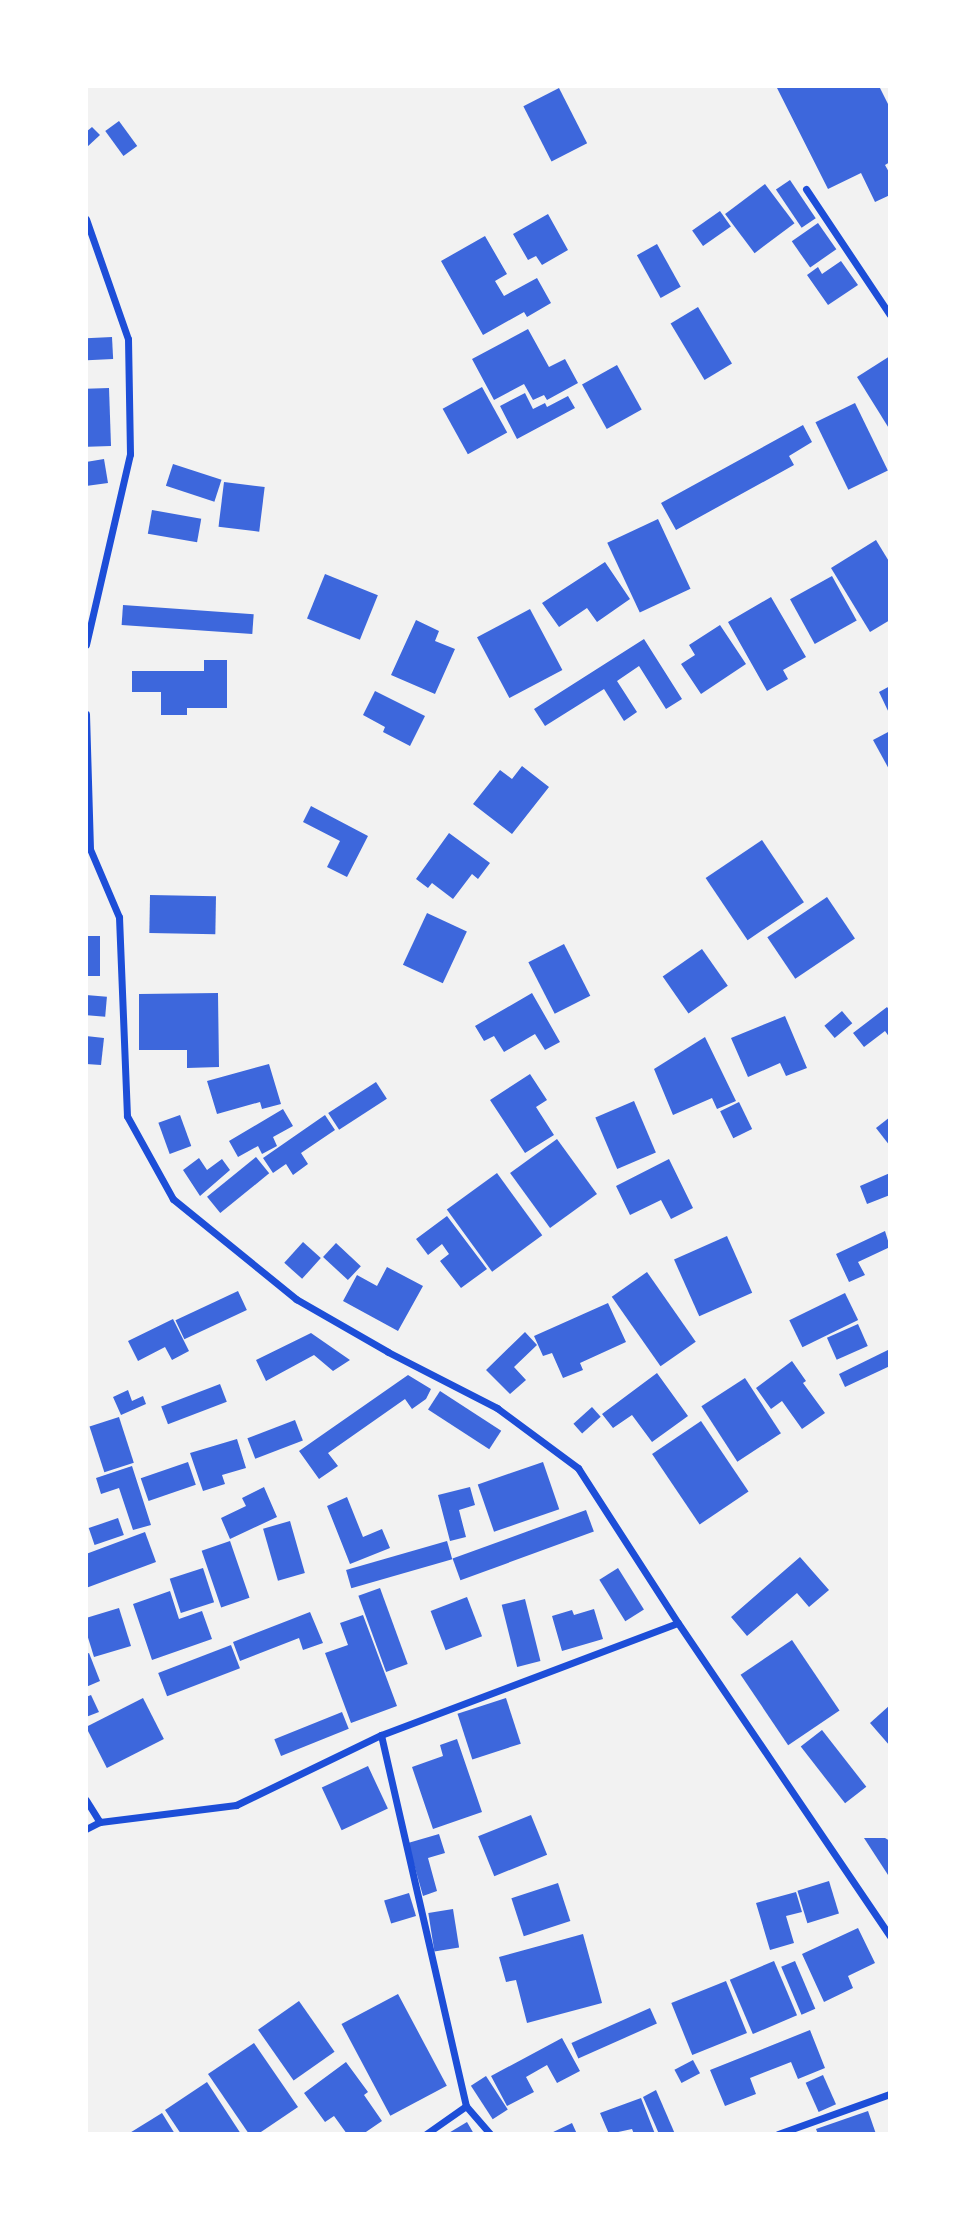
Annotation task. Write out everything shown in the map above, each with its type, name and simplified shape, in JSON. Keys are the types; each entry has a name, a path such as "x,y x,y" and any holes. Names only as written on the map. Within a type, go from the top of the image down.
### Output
{"street":[{"path":"806,189 890,315"},
{"path":"86,219 128,339 130,454 86,645"},
{"path":"86,714 89,849 120,917 127,1116 173,1199 296,1299 388,1352 497,1408 578,1468 678,1623 890,1936"},
{"path":"86,1829 100,1822 236,1805 381,1735 678,1623"},
{"path":"381,1735 466,2106 490,2134"},
{"path":"86,1800 100,1822"},
{"path":"778,2134 890,2094"},
{"path":"426,2134 466,2106"}],"building":[{"path":"776,86 879,86 890,108 890,162 885,165 890,174 890,195 875,202 861,173 828,189"},
{"path":"559,88 587,143 552,161 523,106"},
{"path":"119,121 137,146 123,156 105,131"},
{"path":"92,127 100,135 86,148 86,132"},
{"path":"790,180 816,218 802,228 776,190"},
{"path":"765,184 794,223 755,253 725,214"},
{"path":"720,211 731,227 703,246 692,231"},
{"path":"548,214 568,250 542,265 536,256 528,260 513,234"},
{"path":"818,223 836,249 810,268 792,241"},
{"path":"485,236 507,274 495,281 504,296 537,278 551,303 527,317 524,312 483,335 441,261"},
{"path":"657,244 681,287 661,298 637,255"},
{"path":"841,261 858,285 828,305 807,275 818,267 822,274"},
{"path":"698,307 732,364 705,380 671,323"},
{"path":"528,329 549,367 565,359 578,383 547,400 544,395 533,400 524,384 494,400 472,359"},
{"path":"112,337 113,359 87,360 86,338"},
{"path":"890,356 890,430 857,377"},
{"path":"617,365 642,410 607,429 582,384"},
{"path":"482,387 507,432 468,454 443,409"},
{"path":"109,388 111,446 88,447 86,389"},
{"path":"525,393 533,409 545,403 547,407 568,396 575,408 517,439 500,406"},
{"path":"855,403 888,470 848,490 815,422"},
{"path":"803,425 812,442 789,456 794,465 676,530 661,503"},
{"path":"104,459 108,483 86,486 86,462"},
{"path":"173,464 222,480 214,502 166,486"},
{"path":"224,482 265,487 259,532 219,527"},
{"path":"152,510 201,519 197,542 148,534"},
{"path":"658,519 691,589 640,612 607,543"},
{"path":"876,540 890,563 890,620 870,632 831,568"},
{"path":"605,562 630,599 597,622 587,608 559,627 542,603"},
{"path":"325,574 378,595 360,640 307,619"},
{"path":"832,576 857,621 815,644 790,599"},
{"path":"771,597 806,657 783,670 788,679 767,691 728,622"},
{"path":"123,605 254,614 252,634 122,625"},
{"path":"530,609 562,670 509,698 477,637"},
{"path":"416,620 439,631 435,641 455,649 435,694 391,675"},
{"path":"720,625 746,664 701,694 681,664 695,655 689,645"},
{"path":"644,639 682,699 666,709 639,666 617,681 637,712 624,721 604,689 545,726 534,709"},
{"path":"204,660 227,660 227,708 187,708 187,715 161,715 161,692 132,692 132,671 204,671"},
{"path":"890,686 890,715 879,692"},
{"path":"375,691 425,716 410,746 383,732 385,727 363,715"},
{"path":"890,731 890,771 873,740"},
{"path":"522,766 549,787 512,834 473,804 500,770 512,779"},
{"path":"311,806 368,836 347,877 327,867 340,841 303,822"},
{"path":"449,833 490,863 478,879 472,874 453,899 432,883 428,888 416,879"},
{"path":"762,840 804,902 748,940 706,878"},
{"path":"150,895 216,896 215,934 149,933"},
{"path":"827,897 855,938 795,979 767,937"},
{"path":"427,913 467,932 443,983 403,965"},
{"path":"86,936 100,936 100,976 86,976"},
{"path":"564,944 590,996 555,1014 528,962"},
{"path":"702,949 728,986 688,1013 663,977"},
{"path":"218,993 219,1067 187,1068 187,1050 139,1050 139,994"},
{"path":"532,993 560,1042 545,1050 535,1034 504,1052 494,1036 484,1041 475,1026"},
{"path":"86,995 107,997 105,1017 86,1015"},
{"path":"887,1007 890,1011 890,1038 885,1031 864,1047 853,1033"},
{"path":"842,1011 852,1023 835,1038 824,1026"},
{"path":"785,1016 807,1068 786,1076 780,1063 748,1077 731,1038"},
{"path":"86,1036 104,1038 101,1065 86,1064"},
{"path":"705,1037 736,1101 717,1109 712,1098 673,1115 654,1069"},
{"path":"269,1064 281,1104 262,1109 260,1102 217,1114 207,1081"},
{"path":"530,1074 547,1100 536,1107 554,1135 525,1153 490,1100"},
{"path":"376,1082 387,1099 339,1130 328,1113"},
{"path":"634,1101 656,1153 617,1169 595,1117"},
{"path":"739,1102 752,1129 733,1138 720,1111"},
{"path":"283,1109 293,1126 273,1137 277,1146 262,1154 258,1146 238,1157 229,1141"},
{"path":"180,1115 191,1146 170,1154 158,1123"},
{"path":"325,1115 335,1130 301,1153 308,1164 293,1175 286,1164 273,1173 263,1158"},
{"path":"890,1117 890,1146 876,1128"},
{"path":"557,1139 597,1194 550,1228 510,1173"},
{"path":"256,1157 269,1173 220,1213 207,1197"},
{"path":"199,1158 207,1170 222,1159 230,1170 200,1196 183,1170"},
{"path":"669,1159 693,1208 671,1219 661,1200 630,1215 616,1186"},
{"path":"497,1173 542,1235 492,1272 447,1209"},
{"path":"890,1173 890,1195 867,1204 860,1186"},
{"path":"447,1216 487,1269 461,1288 440,1261 449,1254 442,1244 428,1255 416,1239"},
{"path":"885,1231 890,1247 858,1262 865,1275 849,1282 836,1254"},
{"path":"727,1236 752,1293 699,1316 674,1260"},
{"path":"303,1242 321,1258 302,1279 284,1263"},
{"path":"336,1243 361,1266 348,1280 323,1257"},
{"path":"387,1267 423,1286 398,1331 343,1301 357,1275 377,1286"},
{"path":"647,1272 696,1342 661,1366 612,1297"},
{"path":"238,1291 247,1310 184,1339 175,1320"},
{"path":"845,1293 858,1320 802,1347 789,1320"},
{"path":"608,1303 626,1342 580,1363 583,1370 563,1378 552,1353 543,1356 534,1336"},
{"path":"173,1319 189,1351 172,1360 165,1347 138,1361 128,1341"},
{"path":"858,1324 868,1346 837,1360 827,1338"},
{"path":"525,1332 537,1345 514,1367 526,1380 510,1394 486,1370"},
{"path":"311,1333 350,1360 333,1371 314,1355 266,1381 256,1360"},
{"path":"890,1349 890,1366 845,1387 839,1374"},
{"path":"792,1361 806,1381 803,1383 825,1413 802,1429 782,1401 771,1409 756,1388"},
{"path":"657,1373 688,1416 652,1442 632,1415 613,1428 602,1414"},
{"path":"408,1375 431,1389 426,1399 412,1409 405,1399 328,1453 338,1466 319,1479 299,1451"},
{"path":"745,1378 781,1433 737,1462 701,1406"},
{"path":"220,1384 227,1402 168,1424 161,1407"},
{"path":"128,1390 132,1401 143,1396 146,1404 121,1415 113,1397"},
{"path":"440,1391 501,1431 489,1449 428,1409"},
{"path":"592,1407 601,1417 582,1433 573,1424"},
{"path":"119,1417 134,1463 104,1472 90,1427"},
{"path":"295,1420 303,1441 255,1459 247,1438"},
{"path":"701,1421 749,1491 700,1524 652,1454"},
{"path":"237,1439 246,1468 222,1475 225,1484 203,1491 190,1453"},
{"path":"188,1462 196,1485 149,1501 141,1478"},
{"path":"543,1462 559,1509 494,1532 478,1484"},
{"path":"132,1466 151,1525 133,1530 119,1488 101,1494 96,1478"},
{"path":"264,1487 277,1517 230,1539 221,1518 246,1506 242,1498"},
{"path":"470,1487 475,1505 459,1510 466,1537 450,1541 438,1495"},
{"path":"347,1497 363,1537 382,1529 390,1548 350,1564 327,1506"},
{"path":"586,1510 594,1532 460,1580 453,1559"},
{"path":"118,1518 124,1535 95,1545 89,1528"},
{"path":"290,1521 305,1573 278,1581 263,1529"},
{"path":"145,1532 156,1562 86,1588 86,1554"},
{"path":"230,1541 250,1598 221,1607 202,1551"},
{"path":"447,1541 452,1559 351,1588 346,1570"},
{"path":"800,1557 829,1590 809,1607 797,1593 747,1636 731,1617"},
{"path":"203,1568 214,1602 181,1613 170,1579"},
{"path":"618,1568 644,1610 625,1621 599,1580"},
{"path":"380,1588 408,1664 386,1672 358,1596"},
{"path":"170,1591 179,1619 202,1611 212,1639 152,1660 133,1604"},
{"path":"467,1597 482,1636 446,1650 431,1611"},
{"path":"525,1599 540,1661 517,1667 502,1605"},
{"path":"119,1608 131,1646 94,1657 86,1631 86,1618"},
{"path":"594,1609 603,1639 562,1651 552,1616 572,1610 574,1615"},
{"path":"310,1612 323,1643 303,1650 299,1638 240,1661 233,1642"},
{"path":"363,1615 397,1706 351,1723 325,1653 348,1645 340,1623"},
{"path":"792,1640 840,1710 788,1745 741,1675"},
{"path":"231,1645 240,1668 167,1696 158,1673"},
{"path":"89,1653 100,1681 86,1687 86,1654"},
{"path":"91,1695 99,1712 86,1717 86,1697"},
{"path":"143,1698 164,1739 107,1768 86,1727"},
{"path":"506,1698 521,1744 472,1759 457,1714"},
{"path":"890,1705 890,1746 870,1723"},
{"path":"342,1712 349,1729 281,1756 274,1739"},
{"path":"822,1730 866,1787 845,1803 801,1747"},
{"path":"457,1739 482,1812 433,1829 412,1767 443,1756 440,1745"},
{"path":"368,1766 388,1809 342,1830 322,1788"},
{"path":"531,1815 547,1855 494,1876 478,1836"},
{"path":"439,1834 445,1853 428,1858 437,1891 423,1896 408,1843"},
{"path":"864,1838 885,1838 890,1841 890,1878"},
{"path":"829,1881 839,1914 807,1923 797,1891"},
{"path":"558,1883 570,1921 524,1936 511,1898"},
{"path":"796,1892 802,1912 786,1916 794,1943 770,1950 756,1903"},
{"path":"409,1893 416,1916 391,1924 384,1901"},
{"path":"453,1909 459,1948 434,1951 428,1913"},
{"path":"858,1928 875,1963 848,1976 853,1988 824,2002 802,1954"},
{"path":"583,1934 602,2003 527,2023 516,1980 506,1982 499,1957"},
{"path":"774,1961 797,2015 753,2034 730,1980"},
{"path":"795,1961 815,2009 802,2015 781,1967"},
{"path":"726,1981 747,2033 692,2055 671,2003"},
{"path":"398,1994 447,2086 390,2116 341,2024"},
{"path":"299,2001 335,2052 294,2080 258,2030"},
{"path":"650,2008 657,2024 578,2059 571,2043"},
{"path":"810,2030 825,2068 798,2079 791,2062 750,2078 756,2094 725,2106 710,2070"},
{"path":"562,2038 580,2071 557,2083 547,2065 526,2077 534,2092 507,2106 491,2076"},
{"path":"254,2043 298,2107 258,2134 249,2134 208,2074"},
{"path":"693,2060 700,2073 682,2083 674,2070"},
{"path":"346,2062 368,2092 364,2095 382,2121 363,2134 347,2134 334,2116 325,2122 304,2093"},
{"path":"823,2075 836,2104 819,2112 806,2083"},
{"path":"486,2076 508,2110 493,2119 471,2086"},
{"path":"207,2082 241,2134 181,2134 165,2110"},
{"path":"656,2090 675,2134 659,2134 643,2097"},
{"path":"641,2098 655,2134 634,2134 632,2129 609,2134 600,2113"},
{"path":"868,2111 876,2134 818,2134 816,2129"},
{"path":"162,2113 175,2134 128,2134"},
{"path":"467,2122 474,2134 447,2134"},
{"path":"572,2123 577,2134 549,2134"}]}
